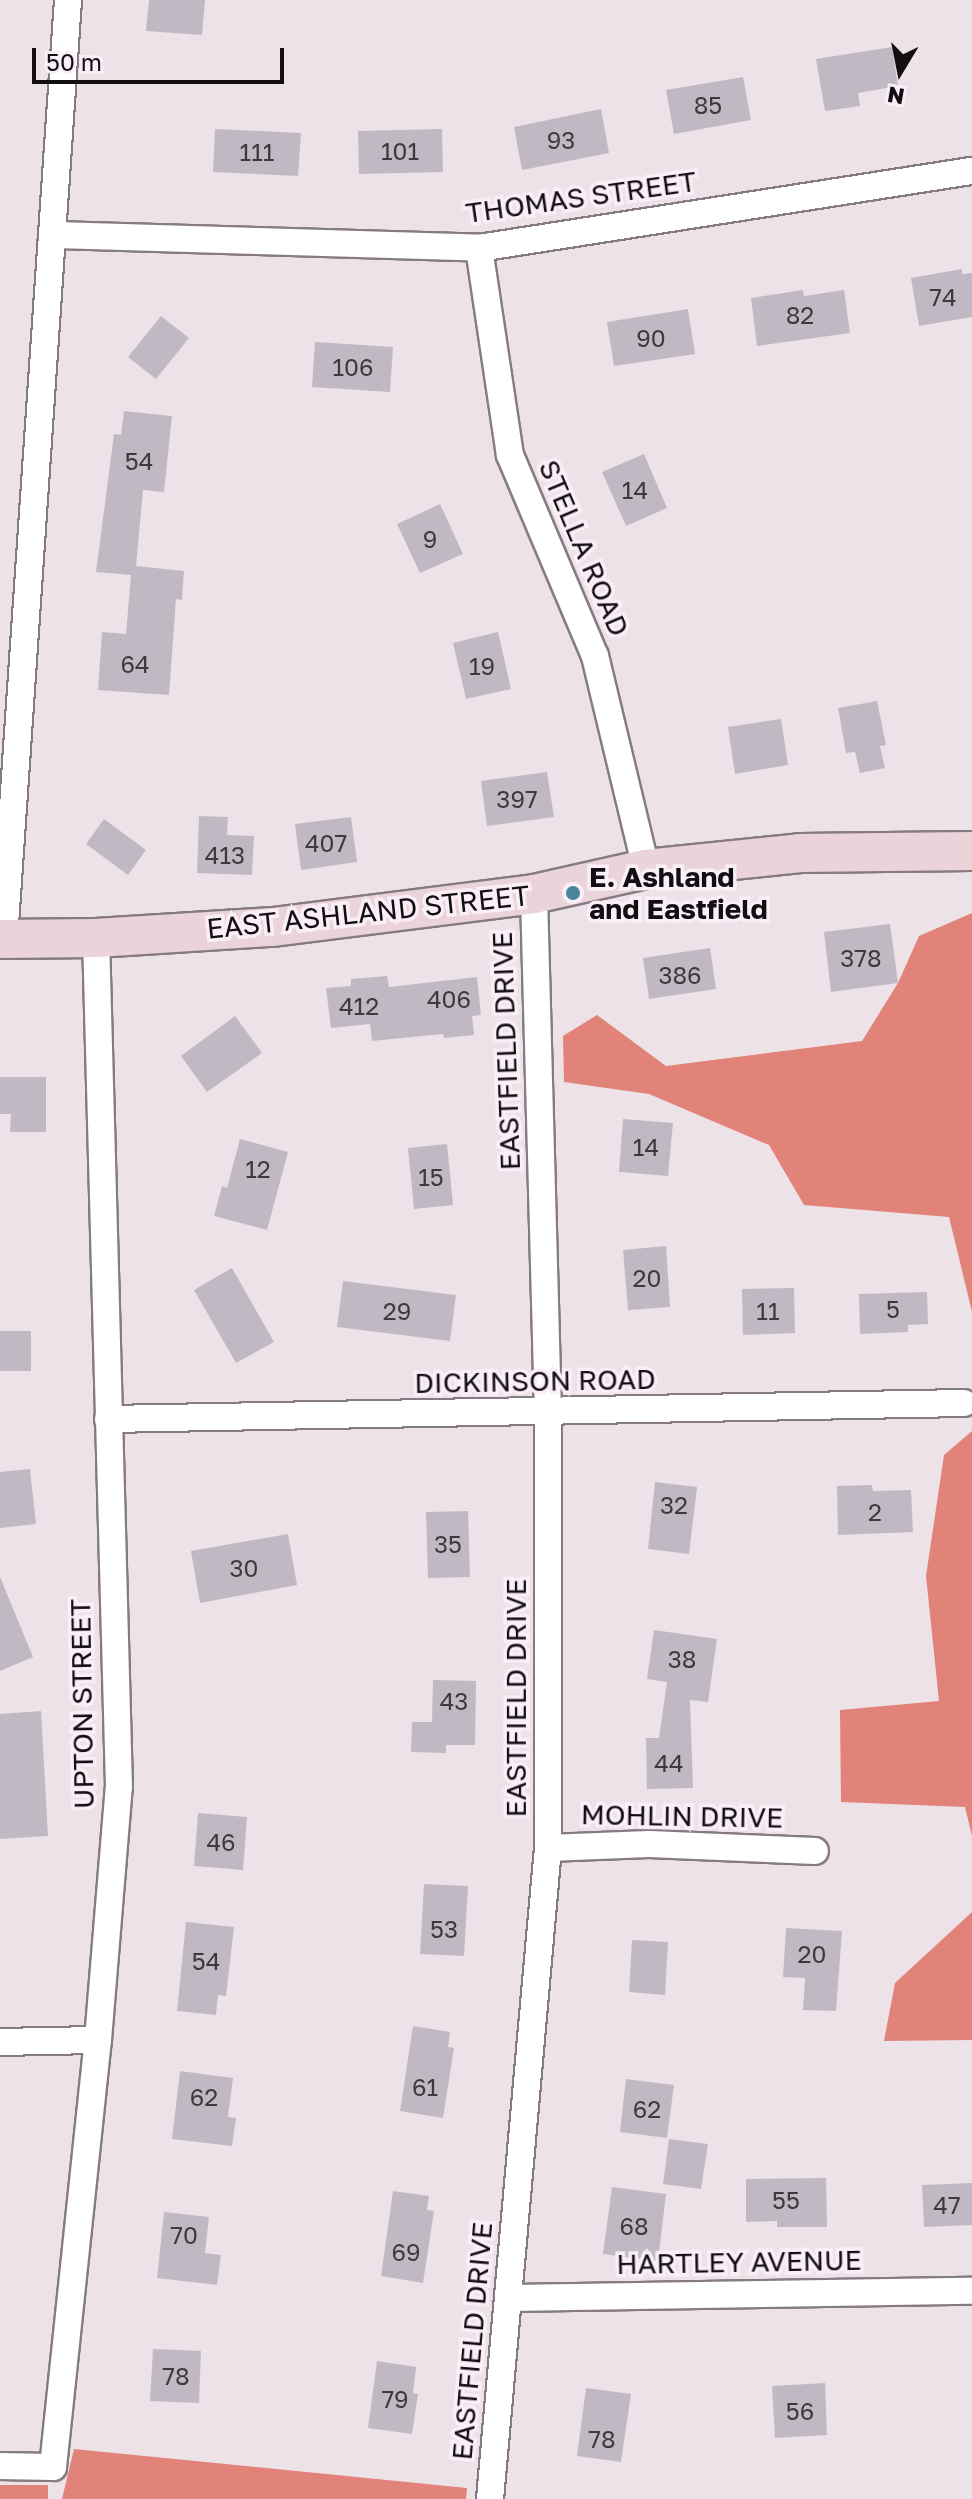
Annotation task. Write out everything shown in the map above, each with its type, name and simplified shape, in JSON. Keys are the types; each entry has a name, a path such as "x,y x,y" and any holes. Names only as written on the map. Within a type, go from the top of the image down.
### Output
{"main road":[{"name":"EAST ASHLAND STREET","path":"2,939 96,938 273,927 534,894 646,869 800,853 972,851"}],"street":[{"path":"2,939 68,0"},
{"name":"THOMAS STREET","path":"52,235 479,248 972,171"},
{"name":"STELLA ROAD","path":"479,248 510,455 595,656 646,869"},
{"name":"EASTFIELD DRIVE","path":"490,2499 548,1848 548,1413 534,894"},
{"name":"UPTON STREET","path":"0,2466 53,2467 98,2040 119,1787 96,938"},
{"name":"DICKINSON ROAD","path":"108,1419 964,1403"},
{"name":"MOHLIN DRIVE","path":"548,1848 649,1844 815,1851"},
{"path":"0,2042 98,2040"},
{"name":"HARTLEY AVENUE","path":"508,2298 972,2291"}],"shaded area":[{"path":"972,913 972,1312 949,1217 804,1205 769,1145 649,1094 564,1082 563,1036 597,1015 666,1066 862,1041 898,983 919,936"},
{"path":"972,1431 972,1836 965,1807 841,1802 840,1710 939,1701 926,1576 944,1455"},
{"path":"972,1912 972,2040 884,2041 895,1983"},
{"path":"74,2449 467,2488 466,2499 62,2499"},
{"path":"0,2485 48,2485 48,2499 0,2499"}],"building":[{"path":"149,0 205,0 202,35 146,31"},
{"path":"892,47 898,86 858,93 860,106 825,111 816,59"},
{"path":"743,77 751,120 674,134 666,90"},
{"path":"601,109 609,153 522,170 514,127"},
{"path":"215,129 301,133 298,176 213,172"},
{"path":"442,129 443,172 359,174 358,131"},
{"path":"962,269 962,274 972,273 972,317 919,326 911,278"},
{"path":"803,290 804,296 844,290 850,333 757,346 751,298"},
{"path":"688,309 695,354 614,366 607,322"},
{"path":"161,316 189,338 156,379 128,357"},
{"path":"315,342 393,347 390,392 312,387"},
{"path":"124,411 172,416 164,492 143,490 136,566 184,571 182,600 176,599 169,695 98,690 102,632 126,634 131,575 96,572 114,434 121,435"},
{"path":"644,454 667,508 626,526 602,472"},
{"path":"440,504 463,554 420,573 397,524"},
{"path":"498,632 511,689 466,699 453,643"},
{"path":"877,701 886,745 880,746 885,768 860,773 855,752 846,753 838,708"},
{"path":"781,719 788,765 735,774 728,727"},
{"path":"547,772 554,817 487,826 481,781"},
{"path":"199,816 228,817 227,835 254,836 252,875 197,873"},
{"path":"351,817 357,862 301,870 295,824"},
{"path":"104,819 146,850 128,875 86,844"},
{"path":"890,924 898,983 831,992 824,932"},
{"path":"710,948 716,989 649,999 643,958"},
{"path":"387,976 389,987 477,977 481,1015 472,1016 474,1035 444,1038 443,1034 372,1041 370,1024 331,1028 326,988 351,986 351,979"},
{"path":"235,1016 262,1053 207,1092 181,1056"},
{"path":"0,1077 46,1077 46,1132 10,1132 11,1114 0,1114"},
{"path":"623,1119 673,1123 668,1176 619,1172"},
{"path":"240,1139 288,1152 267,1230 214,1216 222,1186 227,1188"},
{"path":"447,1144 453,1205 414,1209 408,1148"},
{"path":"666,1246 670,1307 628,1310 623,1250"},
{"path":"232,1268 274,1342 236,1363 194,1290"},
{"path":"343,1281 456,1295 450,1341 337,1327"},
{"path":"794,1288 795,1333 743,1335 742,1289"},
{"path":"927,1292 928,1324 908,1325 908,1332 860,1334 859,1294"},
{"path":"0,1331 31,1331 31,1371 0,1371"},
{"path":"30,1469 36,1524 0,1528 0,1472"},
{"path":"655,1482 697,1487 689,1554 648,1549"},
{"path":"872,1485 873,1491 911,1490 913,1532 838,1535 837,1486"},
{"path":"468,1511 470,1577 428,1578 426,1512"},
{"path":"288,1534 297,1585 200,1603 191,1551"},
{"path":"0,1577 33,1657 0,1671"},
{"path":"654,1630 717,1639 708,1702 690,1700 693,1788 647,1789 646,1738 659,1738 667,1682 647,1679"},
{"path":"433,1680 476,1681 475,1745 446,1745 446,1753 411,1752 412,1722 432,1722"},
{"path":"41,1711 48,1836 0,1839 0,1714"},
{"path":"198,1813 247,1817 243,1870 194,1866"},
{"path":"424,1884 468,1886 464,1956 420,1954"},
{"path":"186,1922 234,1927 226,1996 218,1995 216,2015 177,2011"},
{"path":"786,1928 842,1931 836,2011 803,2010 805,1978 783,1977"},
{"path":"632,1940 668,1942 665,1995 629,1992"},
{"path":"413,2026 450,2032 448,2047 454,2048 443,2118 400,2111"},
{"path":"180,2071 233,2078 228,2117 236,2118 232,2146 172,2139"},
{"path":"626,2079 674,2085 667,2138 620,2132"},
{"path":"669,2139 708,2144 701,2189 663,2184"},
{"path":"826,2178 827,2227 777,2227 777,2221 746,2222 746,2179"},
{"path":"972,2183 972,2225 924,2227 922,2185"},
{"path":"612,2187 666,2194 658,2261 603,2254"},
{"path":"393,2191 429,2196 427,2210 434,2211 423,2283 381,2276"},
{"path":"164,2212 209,2217 205,2253 221,2255 217,2285 157,2278"},
{"path":"153,2349 201,2351 199,2403 150,2401"},
{"path":"377,2361 416,2367 413,2393 418,2394 412,2434 368,2428"},
{"path":"825,2383 827,2435 775,2438 772,2386"},
{"path":"586,2388 631,2394 621,2462 577,2456"}],"place":[{"name":"E. Ashland and Eastfield","path":"573,893"}]}
